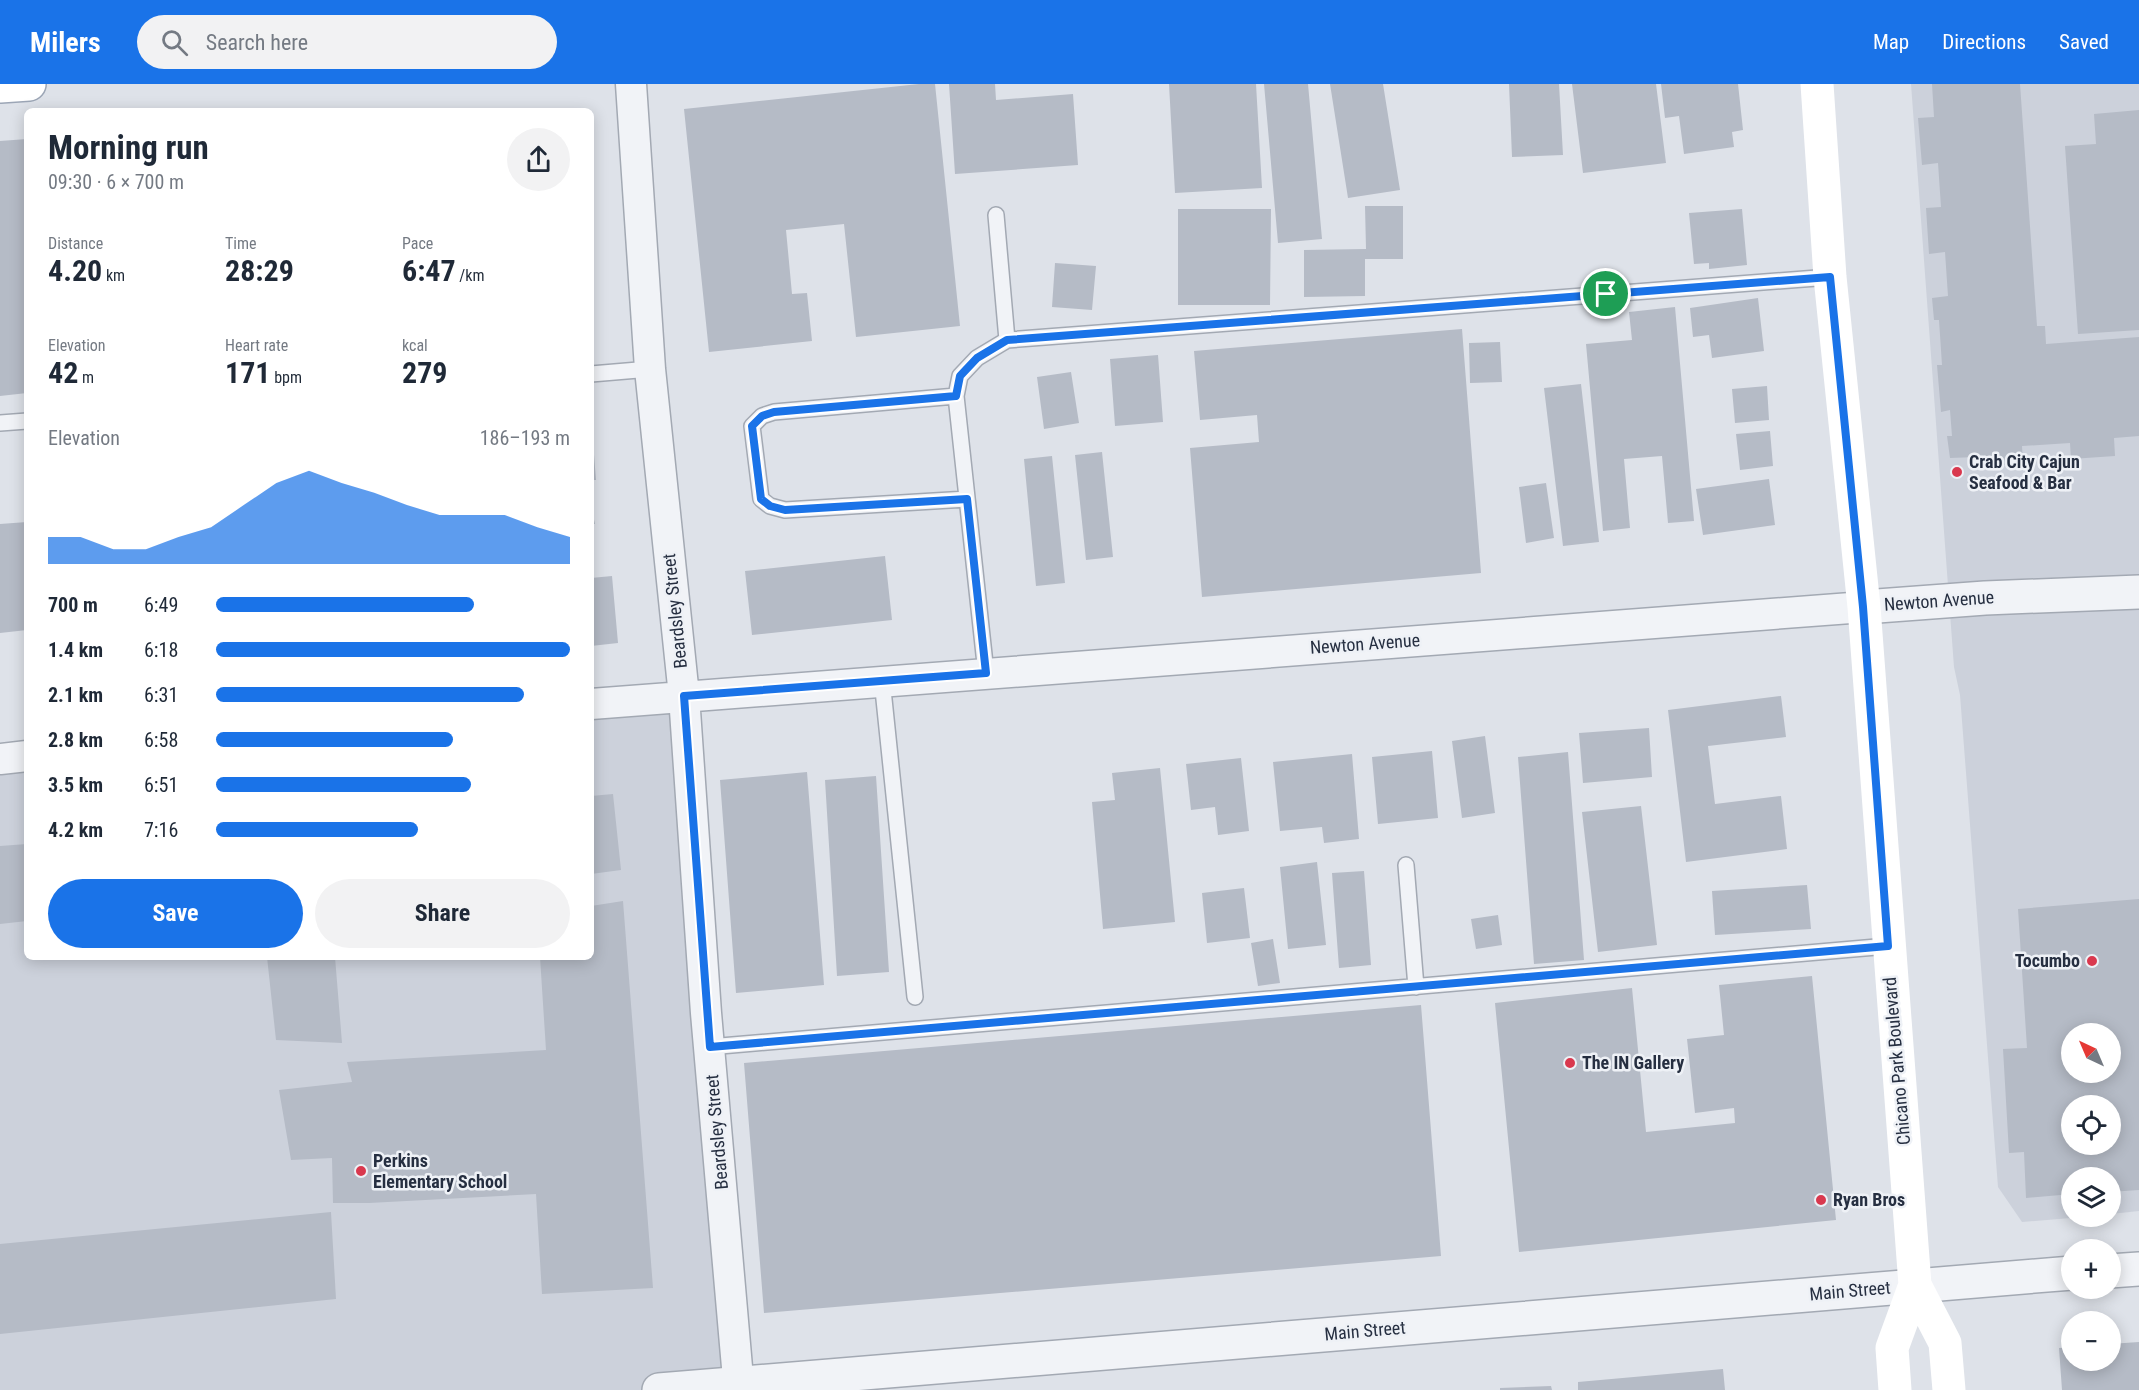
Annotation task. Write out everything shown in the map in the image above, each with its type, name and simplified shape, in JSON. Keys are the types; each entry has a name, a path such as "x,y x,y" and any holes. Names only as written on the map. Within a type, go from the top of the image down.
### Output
{"main road":[{"path":"0,86 29,84"},
{"name":"Chicano Park Boulevard","path":"1817,84 1830,277 1863,607 1915,1285 1945,1343 1949,1390"},
{"name":"Chicano Park Boulevard","path":"1895,1390 1892,1347 1915,1285"}],"street":[{"name":"Beardsley Street","path":"631,84 650,369 684,696 710,1047 739,1387"},
{"name":"Newton Avenue","path":"594,704 882,680 1985,598 2139,592"},
{"path":"0,759 24,756"},
{"path":"2121,1270 2139,1269"},
{"name":"Main Street","path":"659,1390 739,1387 2061,1274"}],"lane":[{"path":"996,215 1007,340"},
{"path":"986,673 956,396 960,376 977,358 1007,340 1830,277"},
{"path":"594,374 650,369"},
{"path":"956,396 774,412 762,416 752,426 761,499 770,506 785,510 967,499"},
{"path":"0,423 24,421"},
{"path":"882,680 915,997"},
{"path":"1406,865 1416,987"},
{"path":"710,1047 1888,946"}],"shaded area":[{"path":"1911,84 2139,84 2139,1211 2121,1213 2121,1167 2061,1167 2061,1219 2022,1222 1998,1187 1960,695 1954,667"},
{"name":"Perkins Elementary School","path":"684,696 739,1384 660,1390 0,1390 0,759 24,756 24,960 594,960 594,704"}],"building":[{"path":"935,84 960,326 856,337 844,224 786,230 792,294 807,293 812,341 709,352 684,109"},
{"path":"949,84 995,84 996,100 1073,94 1078,165 955,174"},
{"path":"1169,84 1256,84 1262,188 1175,193"},
{"path":"1264,84 1308,84 1322,239 1278,243"},
{"path":"1330,84 1383,84 1400,190 1348,198"},
{"path":"1509,84 1559,84 1563,155 1512,157"},
{"path":"1572,84 1656,84 1666,163 1583,173"},
{"path":"1661,84 1738,84 1743,130 1732,132 1734,147 1684,154 1679,116 1665,118"},
{"path":"1932,84 2020,84 2037,326 2045,326 2046,344 2139,337 2139,436 2114,438 2115,456 2071,459 2070,443 2022,446 2023,464 1977,466 1977,457 1950,458 1947,436 1952,436 1950,410 1941,412 1937,365 1942,365 1939,320 1934,320 1932,298 1948,296 1945,252 1929,254 1926,208 1941,207 1938,163 1922,165 1918,118 1934,117"},
{"path":"2139,110 2139,330 2078,334 2065,146 2096,144 2094,114"},
{"path":"24,139 24,393 0,396 0,141"},
{"path":"1365,206 1403,206 1403,259 1365,259 1365,296 1304,297 1304,250 1366,249"},
{"path":"1178,209 1271,209 1270,305 1178,305"},
{"path":"1742,209 1747,265 1709,269 1709,263 1694,264 1689,213"},
{"path":"1055,263 1096,266 1092,310 1052,307"},
{"path":"1758,298 1764,351 1712,358 1709,335 1693,337 1690,308"},
{"path":"1675,307 1694,521 1668,523 1662,456 1624,459 1630,528 1603,531 1586,344 1632,340 1629,312"},
{"path":"1462,329 1481,573 1202,597 1190,448 1259,442 1257,415 1200,420 1194,351"},
{"path":"1500,342 1502,382 1470,383 1469,343"},
{"path":"1158,355 1163,422 1115,426 1110,359"},
{"path":"1071,372 1079,423 1044,429 1037,377"},
{"path":"1581,384 1599,542 1563,546 1544,388"},
{"path":"1767,386 1769,420 1735,423 1732,389"},
{"path":"1770,431 1773,466 1740,470 1736,434"},
{"path":"1102,452 1113,557 1086,560 1075,455"},
{"path":"594,455 596,480 594,480"},
{"path":"1052,456 1065,583 1036,586 1024,459"},
{"path":"1769,479 1775,525 1703,535 1696,489"},
{"path":"1546,483 1554,538 1526,543 1519,487"},
{"path":"24,522 24,630 0,633 0,524"},
{"path":"885,556 892,620 752,635 745,571"},
{"path":"612,576 618,643 594,646 594,578"},
{"path":"1781,696 1786,737 1708,746 1715,804 1781,796 1787,849 1686,862 1668,710"},
{"path":"1649,728 1652,777 1583,783 1579,733"},
{"path":"1485,736 1495,813 1462,818 1452,741"},
{"path":"1432,751 1438,818 1378,824 1372,757"},
{"path":"1568,752 1584,960 1534,964 1518,757"},
{"path":"1352,754 1359,839 1324,843 1322,827 1280,831 1273,762"},
{"path":"1241,758 1249,831 1218,835 1215,807 1191,810 1186,764"},
{"path":"1160,768 1175,922 1103,929 1092,802 1115,800 1112,773"},
{"path":"807,772 824,985 736,993 720,780"},
{"path":"876,776 889,972 837,976 825,780"},
{"path":"613,794 621,870 594,874 594,796"},
{"path":"1641,806 1657,945 1598,952 1582,812"},
{"path":"24,844 24,921 0,924 0,846"},
{"path":"1317,862 1326,945 1288,949 1280,867"},
{"path":"1364,871 1371,965 1339,968 1332,873"},
{"path":"1807,885 1811,929 1715,935 1712,891"},
{"path":"1244,888 1250,938 1207,943 1202,893"},
{"path":"2139,899 2139,1190 2121,1191 2121,1167 2061,1167 2061,1195 2026,1198 2024,1152 2009,1153 2003,1049 2027,1048 2018,909"},
{"path":"623,901 653,1288 542,1294 536,1194 333,1203 332,1158 291,1160 279,1090 352,1082 347,1062 546,1050 540,960 594,960 594,906"},
{"path":"1498,915 1502,945 1476,949 1471,919"},
{"path":"1273,939 1280,983 1258,986 1251,943"},
{"path":"267,960 335,960 342,1043 276,1040"},
{"name":"The IN Gallery","path":"1812,976 1836,1220 1519,1252 1495,1003 1632,988 1646,1132 1735,1123 1734,1108 1695,1113 1687,1039 1724,1035 1719,985"},
{"path":"1421,1005 1441,1256 764,1313 744,1063"},
{"path":"331,1212 336,1299 0,1334 0,1244"},
{"path":"2139,1342 2139,1390 2062,1390 2059,1348 2061,1348 2061,1371 2121,1371 2121,1343"},
{"path":"1723,1369 1725,1390 1578,1390 1578,1382"},
{"path":"1551,1386 1552,1390 1500,1390 1500,1388"}],"place":[{"name":"Crab City Cajun Seafood & Bar","path":"1957,472"},
{"name":"Tocumbo","path":"2092,961"},
{"name":"The IN Gallery","path":"1570,1063"},
{"name":"Perkins Elementary School","path":"361,1171"},
{"name":"Ryan Bros","path":"1821,1200"}],"route":[{"path":"1830,277 1863,607 1888,946 710,1047 684,696 986,673 967,499 785,510 770,506 761,499 752,426 762,416 774,412 956,396 960,376 977,358 1007,340 1606,294 1830,277"}]}
